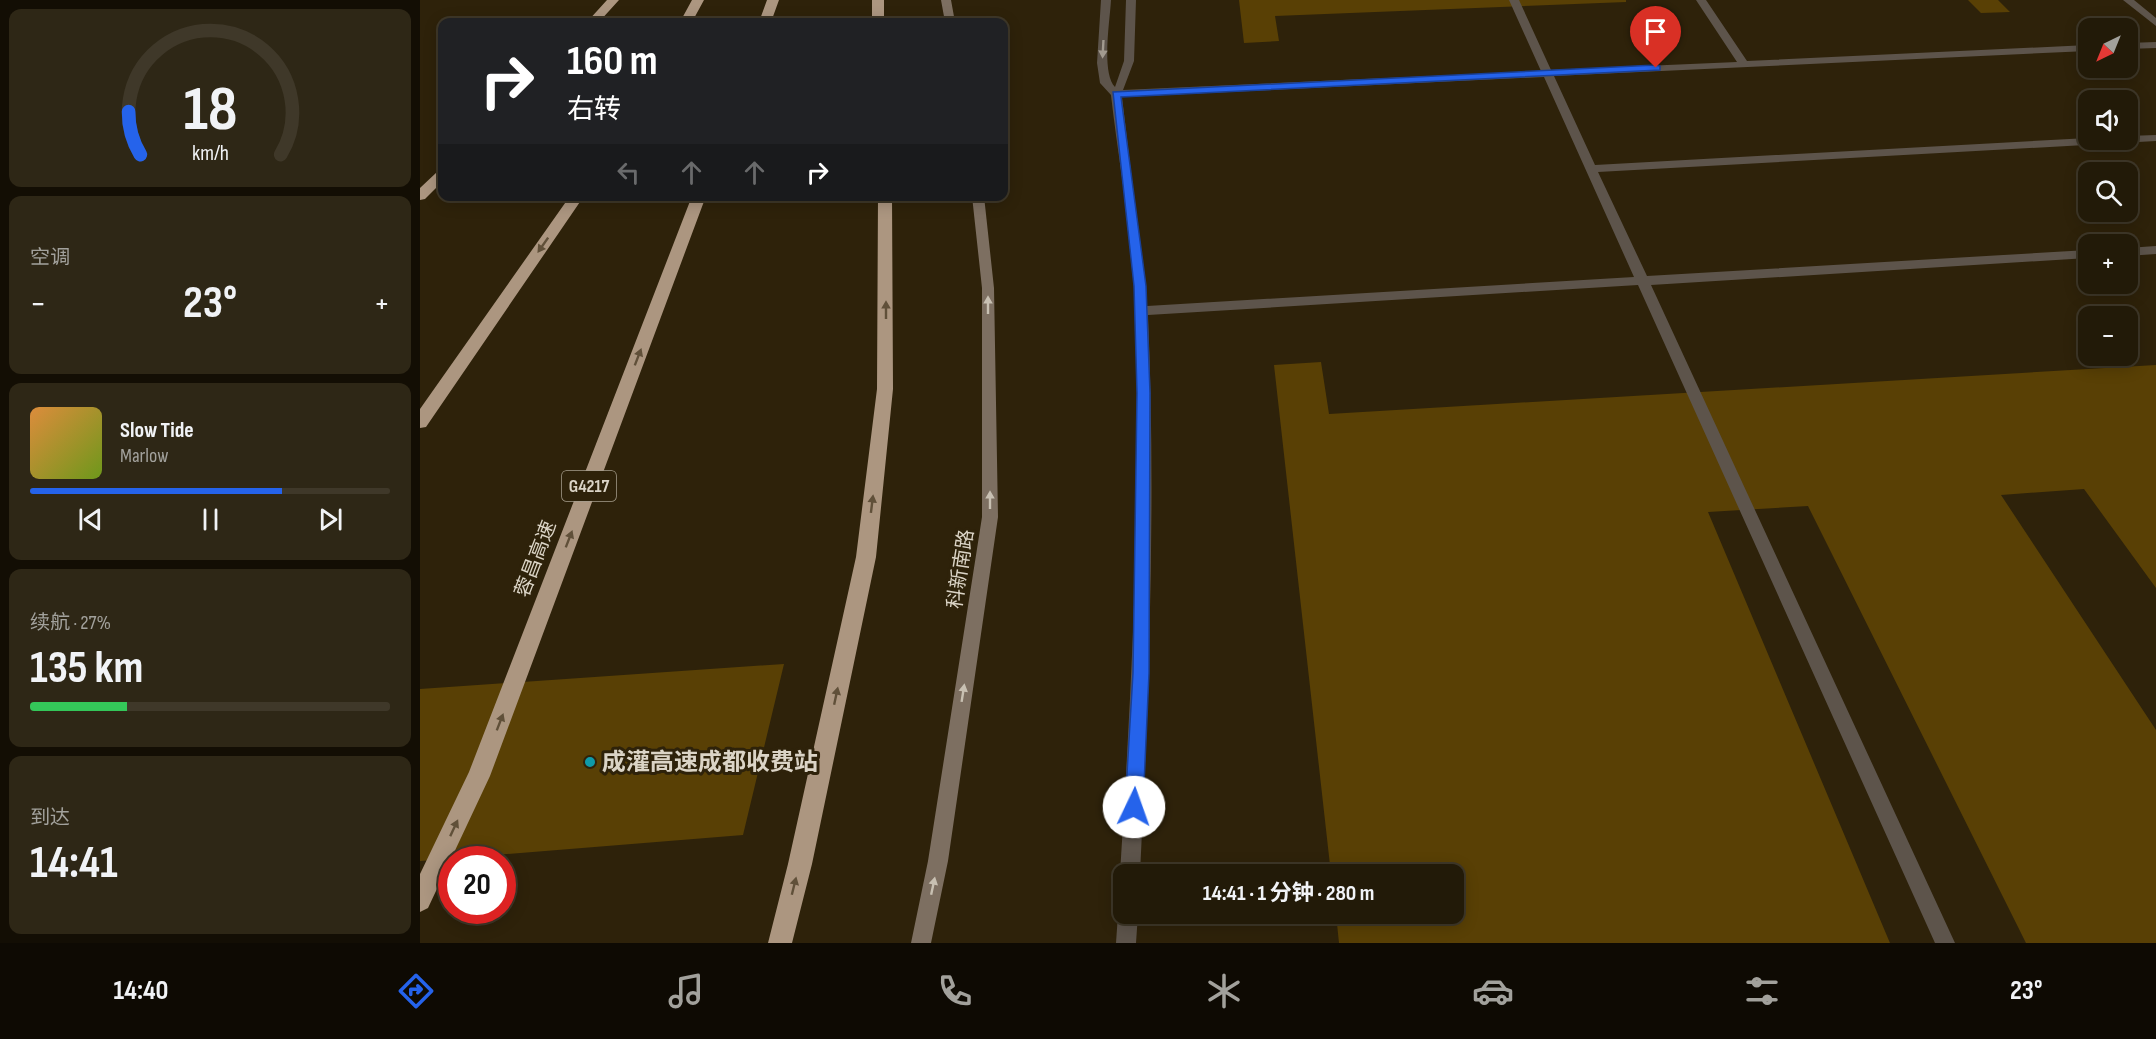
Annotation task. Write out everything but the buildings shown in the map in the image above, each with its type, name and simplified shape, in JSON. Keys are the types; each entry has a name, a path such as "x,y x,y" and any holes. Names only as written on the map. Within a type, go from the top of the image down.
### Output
{"highway":[{"path":"597,18 613,0"},
{"path":"688,18 698,0"},
{"path":"766,18 773,0"},
{"path":"878,0 878,18"},
{"path":"420,196 438,179"},
{"path":"420,422 574,201"},
{"name":"蓉昌高速","path":"420,900 479,776 697,201"},
{"path":"780,943 800,864 866,557 885,388 885,201"}],"main road":[{"path":"946,0 949,18"},
{"name":"科新南路","path":"921,943 938,861 990,517 988,288 979,201"}],"lane":[{"path":"1106,0 1102,63 1105,82 1116,94 1140,286 1144,393 1141,673 1131,864"},
{"path":"1116,94 1125,82 1130,58 1131,0"},
{"path":"1514,0 1945,943"},
{"path":"1701,0 1744,64"},
{"path":"2128,0 2156,23"},
{"path":"2138,46 2156,45"},
{"path":"1116,94 2078,48"},
{"path":"1591,169 2156,138"},
{"path":"2138,251 2156,250"},
{"path":"1141,311 2078,255"},
{"path":"1126,943 1127,924"}],"place":[{"name":"成灌高速成都收费站","path":"590,762"}],"route":[{"path":"1134,807 1141,673 1144,393 1140,286 1116,94 1656,68"}]}
